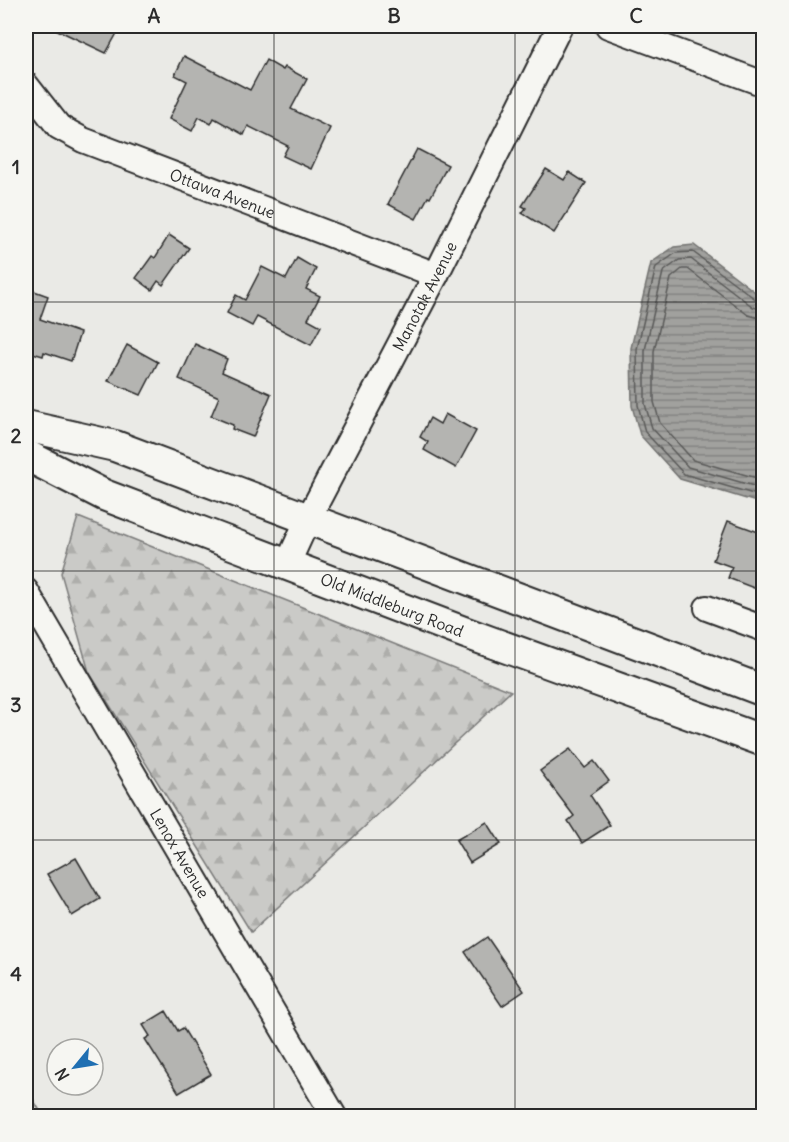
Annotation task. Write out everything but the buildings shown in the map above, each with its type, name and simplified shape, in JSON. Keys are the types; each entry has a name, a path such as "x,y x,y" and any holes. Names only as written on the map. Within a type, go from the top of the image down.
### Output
{"main road":[{"path":"26,426 115,446 308,519 761,683"},
{"name":"Old Middleburg Road","path":"26,455 104,495 466,633 764,741"}],"street":[{"name":"Manotak Avenue","path":"287,565 308,519 436,275 560,26"},
{"path":"609,26 764,84"},
{"name":"Ottawa Avenue","path":"26,86 60,127 83,140 436,275"},
{"name":"Lenox Avenue","path":"26,591 334,1116"},
{"path":"707,608 764,629"}],"green space":[{"path":"78,517 511,691 251,932 89,672 61,573"},
{"path":"26,1087 43,1116 26,1116"}],"water":[{"path":"694,245 763,298 763,504 680,479 640,435 632,406 631,348 651,263 674,247"}]}
